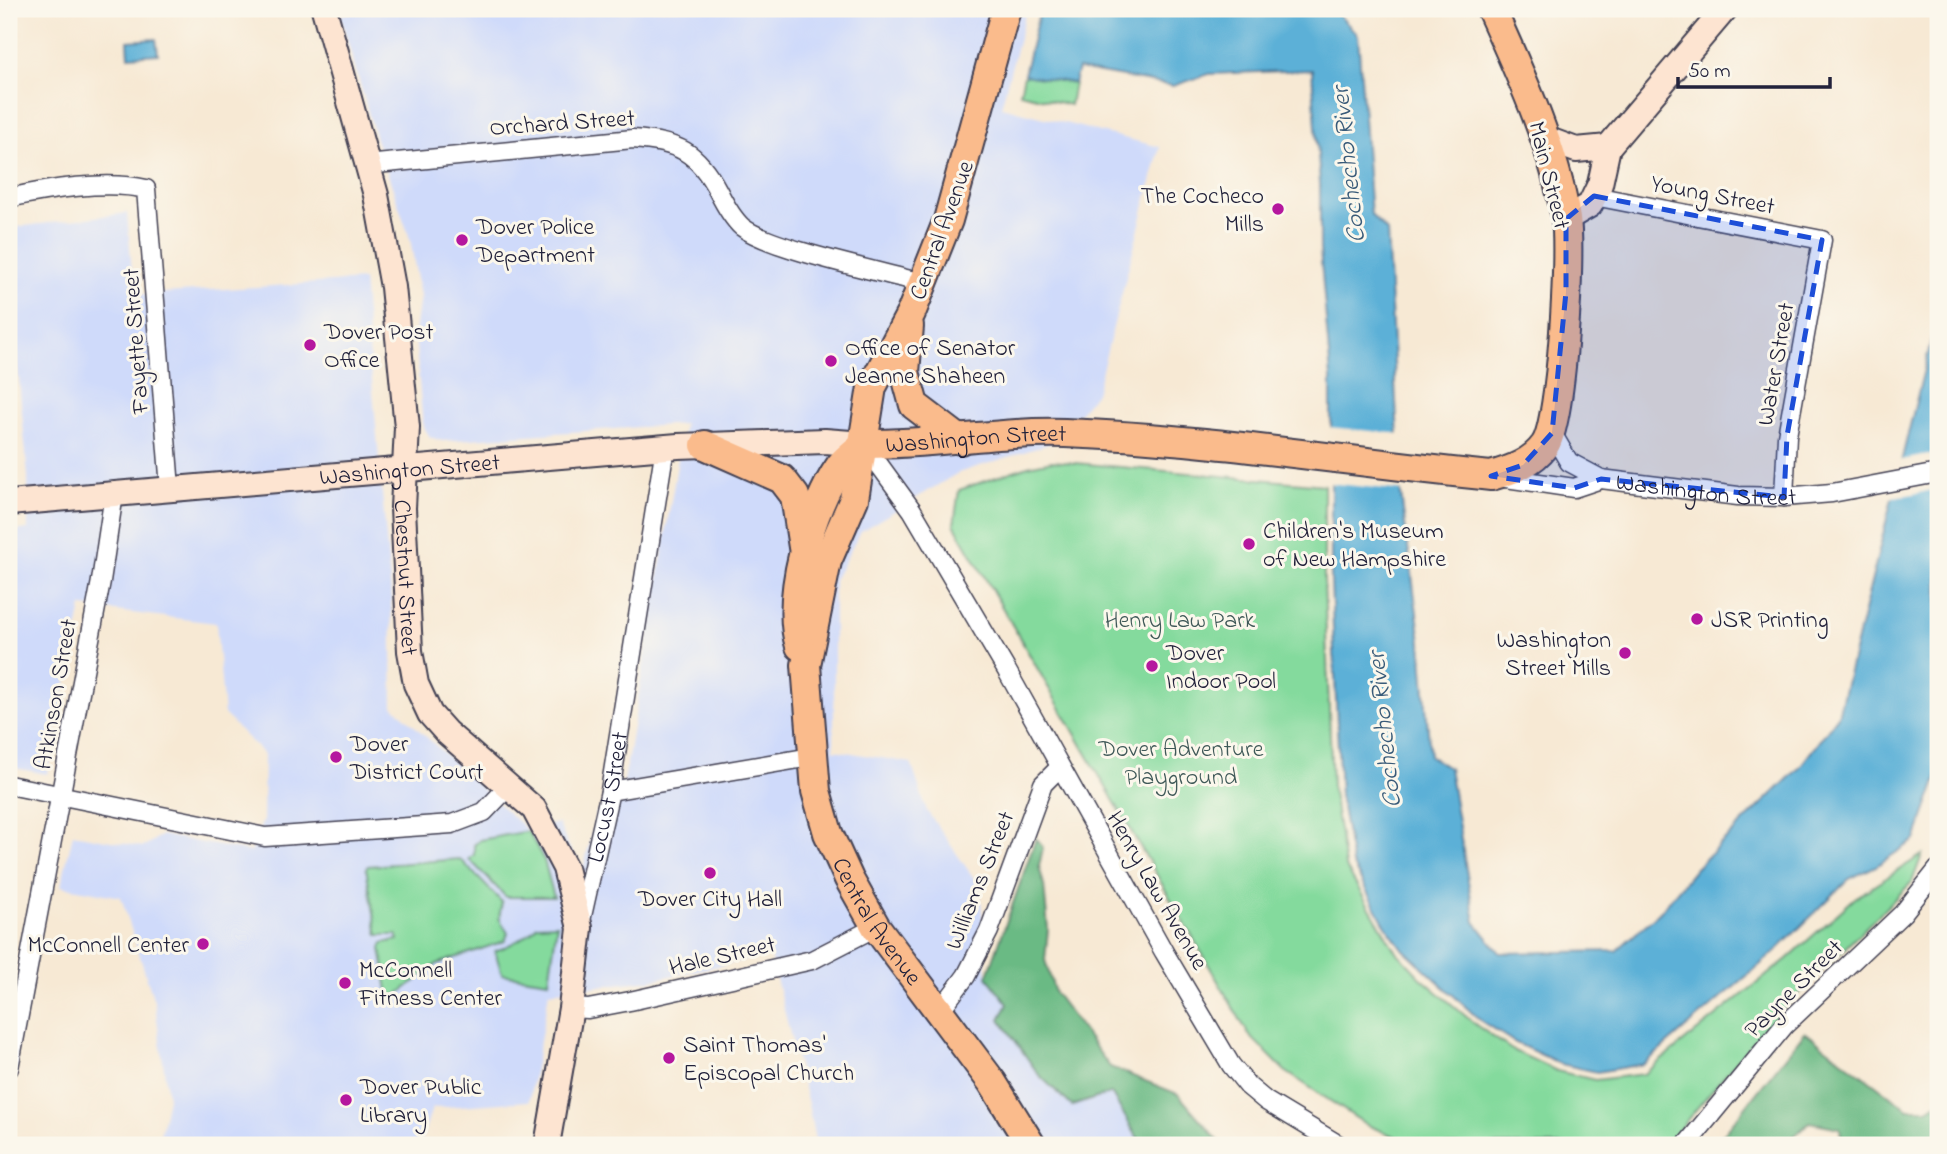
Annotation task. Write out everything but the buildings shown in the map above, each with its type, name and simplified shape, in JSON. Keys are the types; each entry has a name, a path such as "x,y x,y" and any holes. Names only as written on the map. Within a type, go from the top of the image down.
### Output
{"main road":[{"name":"Central Avenue","path":"1006,9 948,220 911,313 872,387 854,499 822,581 806,665 811,757 816,792 828,833 876,927 992,1082 1031,1145"},
{"name":"Main Street","path":"1492,9 1544,138 1566,219 1567,271 1552,433"},
{"path":"911,313 905,372 914,405 960,440"},
{"path":"1491,476 1523,465 1544,446 1552,433"},
{"name":"Washington Street","path":"864,444 960,440 1017,434 1111,435 1491,476"},
{"name":"Central Avenue","path":"806,665 798,641 796,606 804,550 830,483 841,464 864,444"},
{"path":"705,445 770,472 789,487 798,508 804,550"}],"street":[{"name":"Chestnut Street","path":"324,9 384,229 393,287 407,427 403,508 408,628 416,684 430,714 440,727 534,809 556,846 572,892 580,928"},
{"path":"1566,219 1590,205 1608,146 1724,9"},
{"path":"1544,138 1576,150 1608,146"},
{"name":"Orchard Street","path":"366,165 611,141 657,140 675,145 705,167 724,202 743,227 786,246 922,283"},
{"name":"Fayette Street","path":"9,198 73,188 135,187 146,190 170,488"},
{"name":"Young Street","path":"1594,196 1822,240"},
{"name":"Water Street","path":"1784,497 1787,436 1822,240"},
{"path":"1552,433 1569,462 1601,479"},
{"name":"Washington Street","path":"9,503 405,467 664,447 825,441 864,444"},
{"name":"Henry Law Avenue","path":"864,444 912,510 1231,1065 1266,1101 1339,1145"},
{"name":"Locust Street","path":"547,1145 571,1008 580,928 610,791 664,447"},
{"name":"Washington Street","path":"1491,476 1574,488 1601,479 1727,495 1784,497 1832,493 1938,473"},
{"name":"Atkinson Street","path":"9,1068 61,797 112,518 114,494"},
{"path":"610,791 811,757"},
{"name":"Williams Street","path":"939,1012 979,953 1043,783 1060,767"},
{"path":"9,785 252,834 279,836 452,824 484,812 509,786"},
{"name":"Payne Street","path":"1686,1145 1784,1027 1903,913 1938,869"},
{"name":"Hale Street","path":"571,1008 588,1009 619,1003 812,960 876,927"}],"highlighted area":[{"path":"1594,196 1822,240 1787,436 1784,497 1601,479 1574,488 1491,476 1523,465 1552,433 1566,292 1566,219"}],"shaded area":[{"path":"368,9 1019,9 1026,11 1001,107 1160,147 1096,393 1055,442 958,473 861,531 834,580 834,750 911,763 927,811 980,887 987,977 1008,1004 1111,1093 1142,1145 816,1145 770,955 651,980 549,992 529,1101 432,1108 420,1145 158,1145 168,1098 155,1004 121,897 61,886 73,834 143,847 162,835 251,852 263,820 264,755 224,714 216,623 82,607 47,774 9,767 9,532 28,529 28,476 14,328 9,327 9,228 127,213 134,295 363,280 391,593 393,706 528,831 558,823 582,874 597,811 620,805 684,424 442,441 430,437 423,426 415,334 420,296 410,239 376,139 340,15"}],"green space":[{"path":"1024,75 1074,83 1070,105 1020,93"},
{"name":"Henry Law Park","path":"1052,461 1324,485 1324,581 1332,787 1345,866 1394,949 1420,977 1476,1025 1512,1050 1557,1071 1595,1080 1644,1074 1787,959 1855,898 1922,855 1912,882 1769,1023 1666,1145 1415,1145 1367,1125 1285,1071 1249,1035 954,524 959,490 1028,466"},
{"path":"528,831 544,860 554,897 506,897 469,859 474,855 474,845 480,840"},
{"path":"1036,838 1043,848 1039,866 1044,885 1048,929 1045,960 1055,993 1110,1067 1178,1094 1222,1145 1142,1145 1111,1093 1072,1106 1039,1075 1000,1019 1008,1004 987,977"},
{"path":"460,859 502,902 499,918 508,933 505,941 437,964 396,996 392,995 388,991 381,948 383,943 398,940 397,935 378,935 366,868"},
{"path":"557,924 549,981 502,974 495,951 524,937 537,925"},
{"path":"1805,1032 1908,1109 1927,1109 1938,1103 1938,1145 1842,1145 1840,1128 1810,1122 1784,1145 1715,1145"}],"water":[{"name":"Cochecho River","path":"1040,9 1333,9 1358,35 1371,215 1387,231 1401,495 1421,642 1430,756 1449,768 1475,922 1500,953 1616,951 1660,912 1695,869 1798,769 1838,716 1938,313 1938,776 1915,840 1876,866 1849,879 1776,951 1644,1064 1597,1072 1561,1064 1514,1042 1481,1021 1401,947 1384,923 1352,864 1340,796 1331,581 1331,378 1320,249 1320,184 1312,70 1209,74 1173,86 1078,69 1074,83 1024,75"},
{"path":"156,39 158,54 129,56 128,41"}],"pier":[{"path":"1328,427 1403,434 1405,491 1327,483"},
{"path":"1938,453 1938,489 1888,499 1897,461"}],"place":[{"name":"The Cocheco Mills","path":"1278,209"},
{"name":"Dover Police Department","path":"462,240"},
{"name":"Dover Post Office","path":"310,345"},
{"name":"Office of Senator Jeanne Shaheen","path":"831,361"},
{"name":"Children's Museum of New Hampshire","path":"1249,544"},
{"name":"JSR Printing","path":"1697,619"},
{"name":"Washington Street Mills","path":"1625,653"},
{"name":"Dover Indoor Pool","path":"1152,666"},
{"name":"Dover District Court","path":"336,757"},
{"name":"Dover City Hall","path":"710,873"},
{"name":"McConnell Center","path":"203,944"},
{"name":"McConnell Fitness Center","path":"345,983"},
{"name":"Saint Thomas' Episcopal Church","path":"669,1058"},
{"name":"Dover Public Library","path":"346,1100"}],"park label":[{"name":"Dover Adventure Playground","path":"1181,762"}]}
